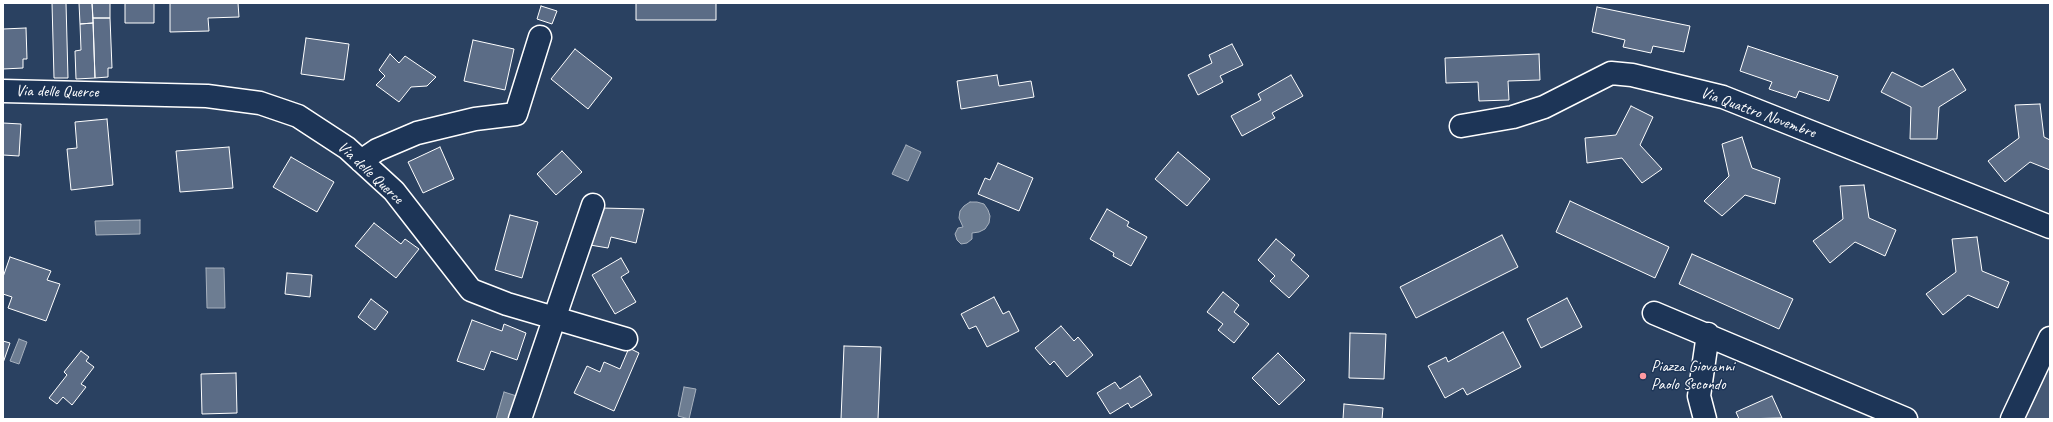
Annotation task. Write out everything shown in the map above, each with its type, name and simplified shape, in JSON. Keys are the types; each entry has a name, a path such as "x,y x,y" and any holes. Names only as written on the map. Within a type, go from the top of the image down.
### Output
{"street":[{"path":"361,161 377,150 417,133 475,119 516,114 540,37"},
{"name":"Via Quattro Novembre","path":"1461,126 1514,117 1544,107 1611,73 1632,75 1723,97 2050,227"},
{"name":"Via delle Querce","path":"3,91 207,96 260,103 298,116 347,148 394,191 471,290 553,318 626,339"},
{"path":"520,419 553,318 593,205"},
{"path":"1654,313 1708,334 1906,419"},
{"path":"1705,419 1698,396 1708,334"},
{"path":"2012,419 2050,338"}],"shaded area":[{"path":"906,145 921,152 908,181 892,174"},
{"path":"970,202 984,204 990,216 989,223 985,229 972,233 972,239 967,243 961,244 957,240 955,234 958,228 963,227 959,218 960,211"},
{"path":"140,220 140,234 96,235 95,221"},
{"path":"206,268 224,268 225,308 207,308"},
{"path":"19,339 27,342 19,364 10,361"},
{"path":"2050,367 2050,419 2026,419"},
{"path":"684,387 696,389 689,419 678,416"},
{"path":"504,392 520,397 514,419 496,419"}],"building":[{"path":"52,3 66,3 68,78 54,78"},
{"path":"79,3 92,3 93,23 80,24"},
{"path":"92,3 110,3 110,18 93,18"},
{"path":"125,3 154,3 154,23 125,23"},
{"path":"170,3 238,3 239,17 208,18 209,31 170,32"},
{"path":"636,3 716,3 716,20 636,20"},
{"path":"541,6 557,11 552,24 537,19"},
{"path":"1597,7 1690,26 1684,52 1653,46 1651,53 1623,47 1625,40 1592,32"},
{"path":"93,18 110,18 112,68 108,68 108,77 95,78"},
{"path":"93,23 95,78 76,79 75,51 81,50 80,24"},
{"path":"26,28 27,59 23,59 23,68 3,69 3,29"},
{"path":"306,38 349,44 344,80 301,74"},
{"path":"473,40 514,49 505,90 464,81"},
{"path":"1232,44 1243,65 1220,76 1223,82 1198,95 1188,75 1212,63 1209,55"},
{"path":"1748,46 1838,76 1829,101 1799,91 1796,98 1769,89 1772,82 1740,71"},
{"path":"575,49 612,78 588,109 551,79"},
{"path":"390,54 399,63 405,56 436,77 427,86 411,87 399,102 376,85 385,76 379,70"},
{"path":"1539,54 1540,80 1508,81 1509,100 1479,101 1478,82 1446,83 1445,58"},
{"path":"1953,69 1966,90 1939,107 1937,139 1910,139 1911,107 1881,92 1892,72 1922,87"},
{"path":"997,75 999,86 1031,81 1034,97 961,109 957,81"},
{"path":"1291,75 1303,96 1272,113 1275,118 1242,136 1231,116 1261,100 1258,94"},
{"path":"2040,104 2044,137 2050,140 2050,170 2030,162 2005,182 1988,161 2019,138 2015,105"},
{"path":"1631,106 1653,117 1640,145 1662,169 1642,183 1622,158 1587,163 1585,138 1616,135"},
{"path":"107,119 113,185 71,190 67,149 77,148 75,122"},
{"path":"3,123 21,124 19,156 3,155"},
{"path":"1742,137 1752,168 1780,178 1775,204 1745,195 1722,216 1704,201 1729,176 1722,144"},
{"path":"229,147 233,188 180,192 176,151"},
{"path":"440,147 454,179 423,193 408,162"},
{"path":"562,151 582,172 556,195 537,174"},
{"path":"1178,152 1210,179 1187,206 1155,179"},
{"path":"291,157 334,182 317,212 273,187"},
{"path":"998,163 1033,178 1019,211 978,194 985,178 990,180"},
{"path":"1864,185 1869,218 1896,230 1885,256 1855,242 1830,263 1813,241 1843,219 1840,186"},
{"path":"1570,201 1669,247 1655,278 1556,232"},
{"path":"601,208 644,209 636,243 611,237 608,248 590,245"},
{"path":"1107,209 1129,222 1127,226 1147,237 1131,266 1113,256 1114,253 1090,239"},
{"path":"510,215 538,222 522,278 495,270"},
{"path":"374,223 401,244 405,239 419,249 396,278 355,246"},
{"path":"1502,235 1518,267 1416,318 1400,287"},
{"path":"1977,237 1982,271 2009,282 1998,308 1968,295 1943,315 1926,294 1956,272 1952,239"},
{"path":"1276,239 1295,255 1291,260 1309,276 1289,298 1270,281 1275,276 1258,260"},
{"path":"1692,254 1793,299 1779,329 1679,284"},
{"path":"10,257 51,271 47,280 60,284 46,321 8,308 12,297 3,294 3,277"},
{"path":"621,258 629,272 621,277 636,302 615,314 592,275"},
{"path":"287,273 312,275 310,297 285,294"},
{"path":"1223,292 1239,305 1234,312 1249,324 1234,343 1218,330 1223,324 1207,312"},
{"path":"994,297 1003,314 1009,311 1019,331 987,347 976,326 969,329 961,314"},
{"path":"1567,298 1582,327 1541,348 1527,319"},
{"path":"371,299 388,312 375,330 358,317"},
{"path":"472,320 502,331 504,324 526,333 517,360 491,351 484,370 457,361"},
{"path":"1061,326 1074,341 1078,337 1093,355 1067,377 1054,361 1050,365 1035,348"},
{"path":"1503,332 1521,367 1467,395 1463,388 1445,398 1428,366 1446,357 1448,362"},
{"path":"1350,333 1386,334 1384,379 1349,378"},
{"path":"3,341 10,343 3,363"},
{"path":"844,346 881,347 878,419 841,419"},
{"path":"629,348 639,353 614,411 574,393 587,366 600,372 604,362 620,369"},
{"path":"81,351 89,357 86,361 94,367 81,384 86,387 72,405 63,397 57,404 49,398 67,375 64,372"},
{"path":"1278,353 1305,380 1279,405 1252,378"},
{"path":"236,373 237,413 202,414 201,374"},
{"path":"1140,376 1152,395 1131,408 1128,403 1110,414 1097,393 1115,382 1120,389"},
{"path":"1772,396 1782,418 1739,419 1736,412"},
{"path":"1344,404 1383,408 1382,419 1343,419"}],"place":[{"name":"Piazza Giovanni Paolo Secondo","path":"1643,376"}]}
